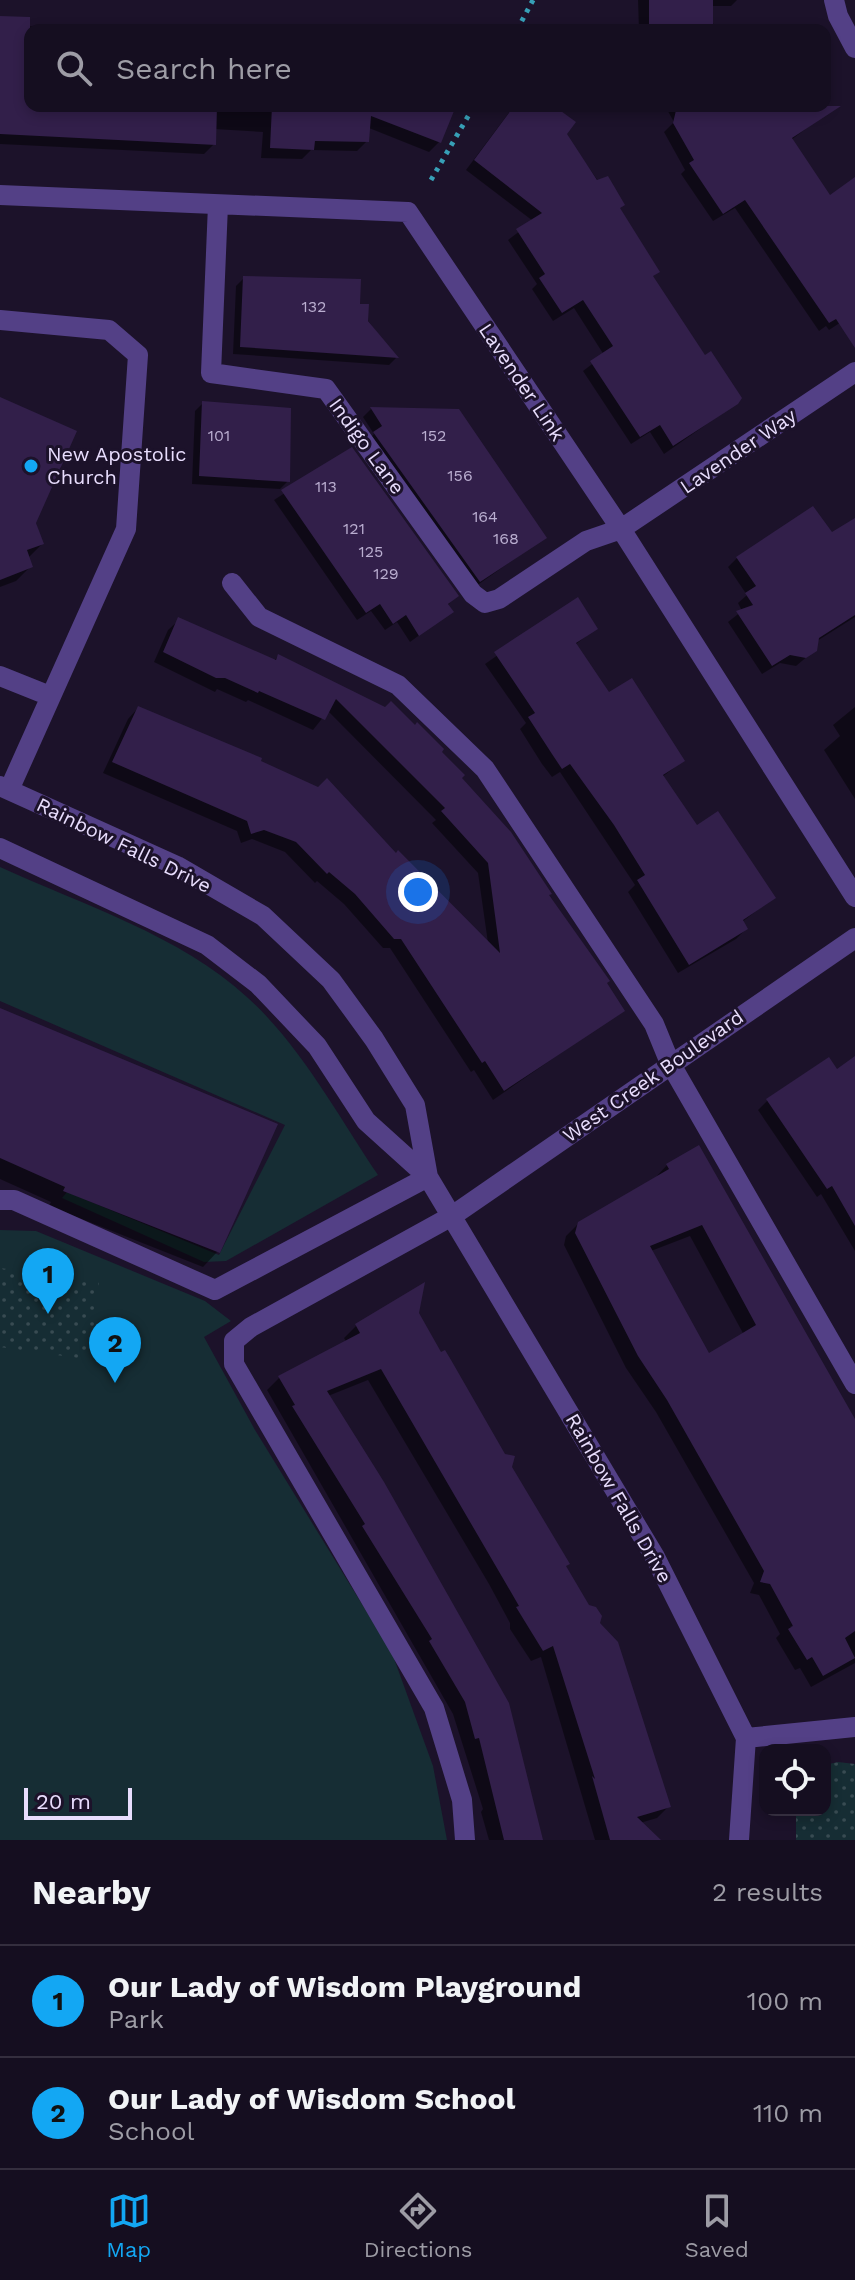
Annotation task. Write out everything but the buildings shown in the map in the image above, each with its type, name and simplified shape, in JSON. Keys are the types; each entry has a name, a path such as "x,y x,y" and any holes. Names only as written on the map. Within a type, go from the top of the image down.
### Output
{"street":[{"path":"834,0 838,16 855,48"},
{"name":"Lavender Link","path":"0,195 408,212 621,529 855,897"},
{"name":"Indigo Lane","path":"218,205 211,373 326,389 473,594 485,603 499,599 586,541 621,529"},
{"path":"0,320 109,330 138,355 126,529 5,788"},
{"name":"Lavender Way","path":"621,529 855,372"},
{"path":"232,583 259,617 398,685 485,769 654,1024 670,1063 855,1384"},
{"path":"0,676 50,696"},
{"name":"Rainbow Falls Drive","path":"5,788 177,866 263,916 331,980 374,1039 415,1105 428,1177"},
{"name":"Rainbow Falls Drive","path":"0,848 207,945 258,984 317,1046 366,1121 428,1177 655,1557 746,1738"},
{"name":"West Creek Boulevard","path":"465,1840 462,1800 434,1708 234,1364 234,1341 251,1327 452,1216 855,938"},
{"path":"0,1200 14,1200 215,1290 428,1177"},
{"path":"739,1840 746,1738 855,1727"}],"path":[{"path":"520,24 533,0"},
{"path":"431,180 471,112"}],"shaded area":[{"path":"0,867 162,939 192,956 248,998 302,1060 378,1175 226,1261 204,1262 62,1198 67,1192 219,1255 285,1125 0,1001"},
{"path":"0,1230 36,1231 205,1301 231,1321 204,1337 255,1430 392,1653 433,1766 447,1840 0,1840"},
{"path":"0,1268 99,1282 91,1349 85,1359 0,1347"},
{"path":"831,1764 855,1764 855,1840 796,1840 796,1816 831,1816"}],"place":[{"name":"New Apostolic Church","path":"31,466"},
{"name":"Our Lady of Wisdom Playground","path":"48,1314"},
{"name":"Our Lady of Wisdom School","path":"115,1383"}]}
